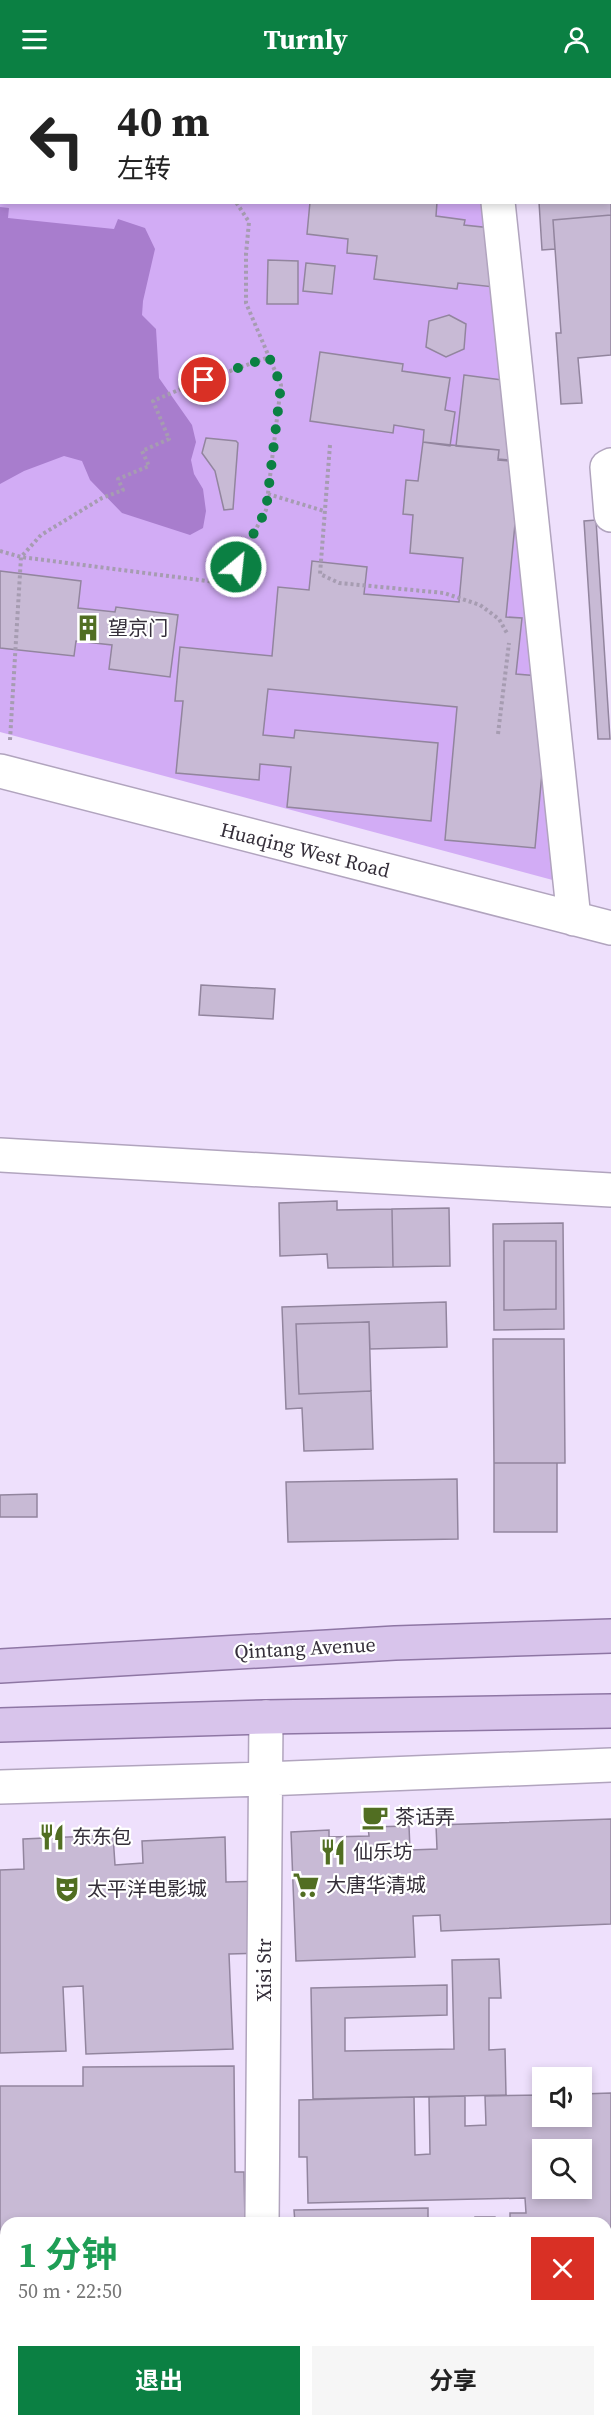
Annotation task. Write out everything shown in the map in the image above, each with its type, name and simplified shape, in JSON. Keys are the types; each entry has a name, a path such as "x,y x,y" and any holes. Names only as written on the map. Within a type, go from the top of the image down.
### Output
{"main road":[{"name":"Qintang Avenue","path":"0,1666 395,1643 611,1636"},
{"path":"0,1725 266,1717 611,1711"}],"street":[{"path":"498,204 574,919"},
{"path":"611,465 607,467 611,515"},
{"name":"Huaqing West Road","path":"4,772 611,928"},
{"path":"0,1155 611,1190"},
{"name":"Xisi Str","path":"262,2217 266,1717"},
{"path":"0,1787 611,1765"}],"path":[{"path":"0,551 21,557 215,582 236,567 266,510 281,385 246,303 246,254 249,222 237,204"},
{"path":"4,772 21,557 41,535 102,498 123,489 118,479 149,466 142,451 169,439 153,401 269,357"},
{"path":"330,446 320,574 339,583 444,593 480,605 499,619 509,638 498,734"},
{"path":"268,494 324,511"}],"shaded area":[{"path":"0,204 485,204 560,882 0,732"},
{"path":"0,207 9,208 8,218 114,229 118,219 145,228 155,249 142,315 156,329 159,378 192,425 196,442 191,460 194,474 203,489 206,511 203,528 190,535 122,513 90,480 82,461 64,456 24,471 0,484"}],"building":[{"path":"310,204 437,204 436,216 465,220 464,225 501,229 494,287 458,283 457,289 374,279 377,256 347,253 348,239 307,234"},
{"path":"539,204 611,204 611,215 553,220 555,249 542,250"},
{"path":"611,215 611,355 578,358 582,403 561,404 556,333 561,333 553,220"},
{"path":"268,260 298,261 298,304 267,304"},
{"path":"306,263 335,266 332,294 303,291"},
{"path":"449,315 466,324 464,349 446,357 426,347 429,321"},
{"path":"320,352 403,364 402,371 450,378 445,410 455,412 450,446 423,442 424,430 394,425 393,433 310,421"},
{"path":"464,375 510,381 509,460 498,459 499,450 456,446"},
{"path":"206,438 238,443 233,509 224,510 215,471 202,453"},
{"path":"423,442 499,450 498,460 521,462 506,617 522,618 516,674 551,677 535,848 445,840 457,707 268,689 263,735 294,738 295,730 438,743 431,821 287,807 291,767 260,764 259,780 176,773 183,701 175,701 180,647 272,656 278,587 309,590 312,561 367,567 364,594 459,602 463,558 410,553 413,515 403,514 406,480 418,481"},
{"path":"596,520 610,739 598,739 584,521"},
{"name":"望京门","path":"0,571 81,581 78,608 115,612 116,607 178,615 170,677 109,669 112,645 76,641 74,656 0,648"},
{"path":"201,985 275,989 273,1019 199,1015"},
{"path":"337,1201 337,1210 392,1209 393,1267 328,1268 327,1254 280,1256 279,1203"},
{"path":"449,1208 450,1266 393,1267 392,1209"},
{"path":"563,1223 564,1329 494,1330 493,1224","holes":["504,1241 556,1241 556,1309 504,1310"]},
{"path":"504,1241 556,1241 556,1309 504,1310"},
{"path":"446,1302 447,1347 370,1349 369,1322 296,1324 299,1394 371,1391 373,1449 304,1451 302,1408 286,1409 282,1307"},
{"path":"369,1322 371,1391 299,1394 296,1324"},
{"path":"493,1339 564,1339 565,1463 494,1463"},
{"path":"494,1463 557,1463 557,1532 494,1532"},
{"path":"457,1479 458,1539 288,1542 286,1482"},
{"path":"37,1494 37,1517 0,1517 0,1495"},
{"path":"611,1819 611,1924 441,1931 440,1915 413,1916 415,1957 296,1961 291,1832 329,1830 329,1837 369,1836 368,1827 409,1826 410,1850 437,1849 436,1825"},
{"path":"113,1835 115,1865 143,1863 142,1841 225,1837 226,1882 261,1881 265,1953 229,1954 233,2049 86,2054 83,1986 63,1987 66,2051 0,2053 0,1870 24,1869 23,1839"},
{"path":"499,1959 501,1998 489,1998 489,2050 505,2049 506,2095 313,2099 311,1988 447,1985 447,2015 345,2018 345,2051 454,2049 452,1960"},
{"path":"234,2066 235,2172 244,2172 245,2217 0,2217 0,2086 83,2086 83,2067"},
{"path":"611,2093 611,2217 510,2217 510,2213 526,2213 525,2198 308,2203 307,2157 299,2157 299,2100 414,2097 415,2155 430,2154 429,2097 465,2096 465,2126 486,2125 485,2096 532,2095 532,2127 592,2127 592,2094"},
{"path":"428,2208 428,2217 295,2217 294,2210"}],"place":[{"name":"望京门","path":"88,628"},
{"name":"茶话弄","path":"375,1817"},
{"name":"东东包","path":"52,1837"},
{"name":"仙乐坊","path":"333,1852"},
{"name":"大唐华清城","path":"306,1885"},
{"name":"太平洋电影城","path":"67,1889"}],"route":[{"path":"204,380 269,357 281,385 266,510 236,567"}]}
